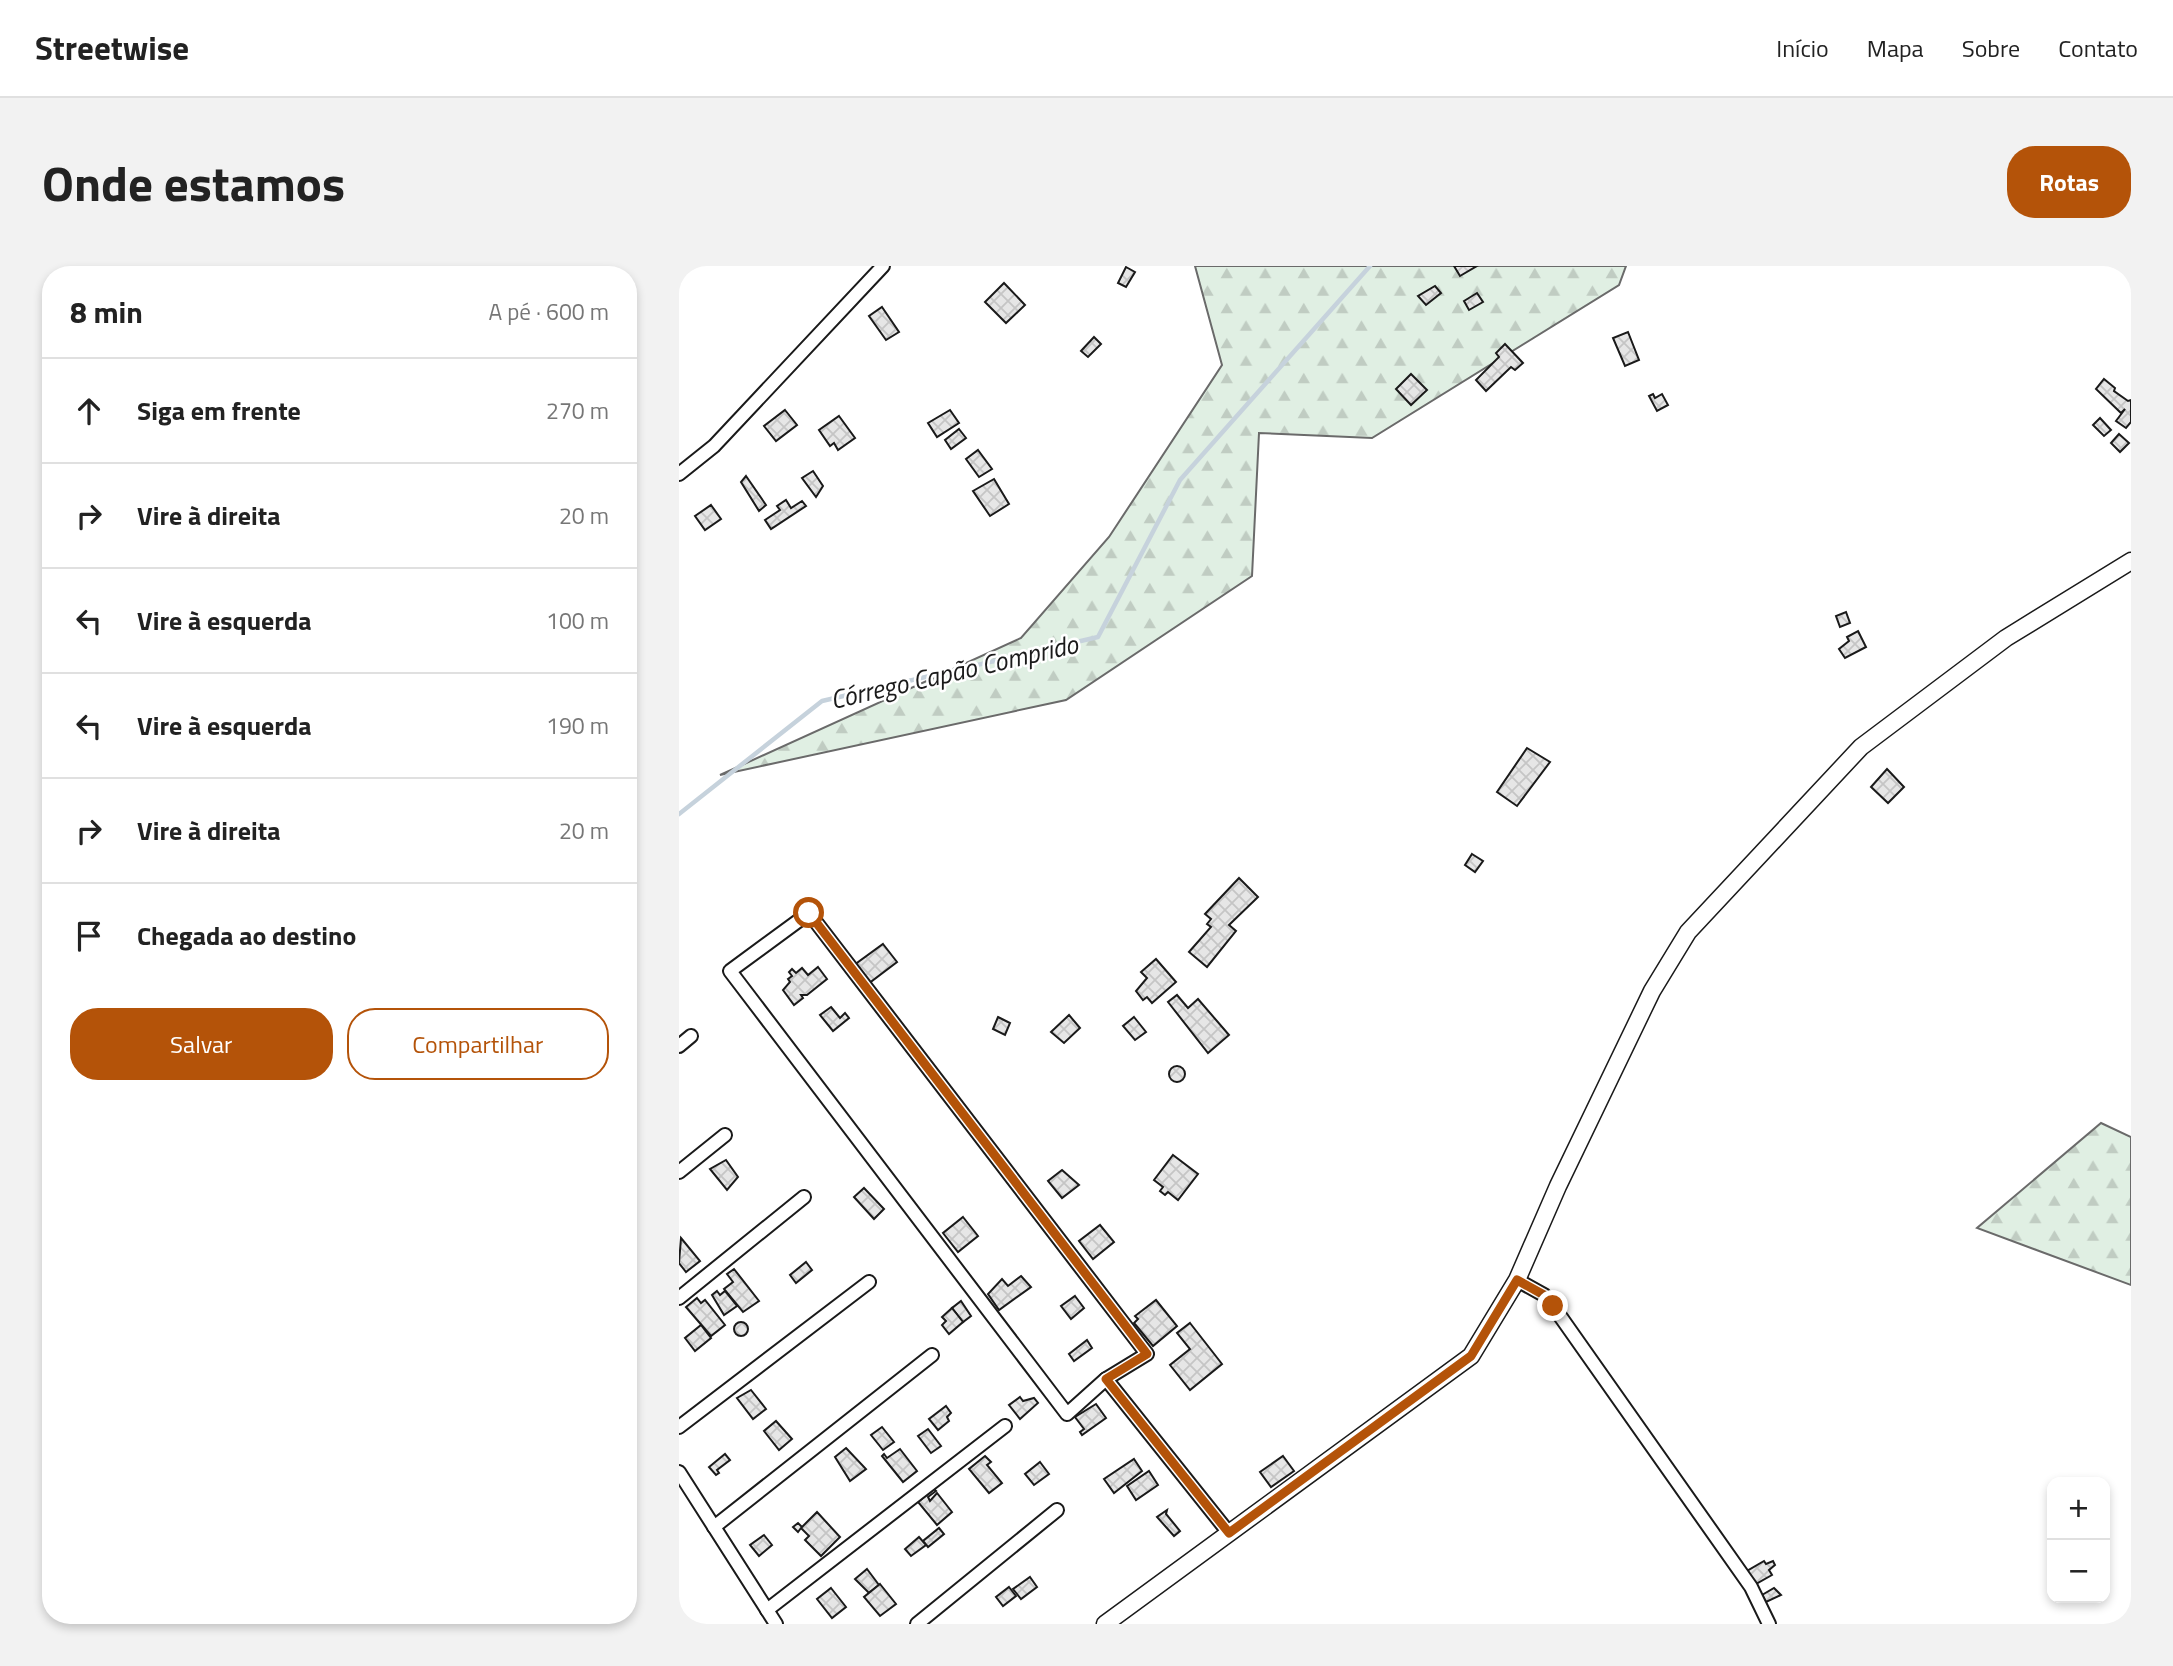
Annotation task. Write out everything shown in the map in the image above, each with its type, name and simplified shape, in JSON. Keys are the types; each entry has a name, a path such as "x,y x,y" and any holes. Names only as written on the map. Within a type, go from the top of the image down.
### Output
{"street":[{"path":"679,474 714,446 883,266"},
{"path":"1105,1624 1471,1356 1517,1280 1557,1186 1652,991 1688,932 1861,747 2005,638 2131,561"},
{"path":"809,913 1147,1354 1106,1379 1067,1413 730,971 809,913"},
{"path":"679,1046 691,1036"},
{"path":"679,1171 725,1135"},
{"path":"679,1298 804,1197"},
{"path":"1517,1280 1544,1295 1553,1306 1751,1587 1769,1624"},
{"path":"679,1427 869,1282"},
{"path":"714,1527 932,1355"},
{"path":"1106,1379 1229,1533"},
{"path":"767,1610 1005,1426"},
{"path":"679,1472 776,1624"},
{"path":"917,1624 1057,1510"}],"green space":[{"path":"1195,266 1626,266 1619,285 1372,438 1259,433 1252,576 1066,700 720,775 1021,638 1109,537 1222,365"},
{"path":"2101,1123 2131,1137 2131,1285 1977,1228"}],"building":[{"path":"1454,266 1477,266 1460,276"},
{"path":"1126,267 1135,272 1126,287 1118,283"},
{"path":"1004,283 1025,305 1006,323 985,302"},
{"path":"1435,286 1441,293 1426,305 1418,296"},
{"path":"1477,293 1483,302 1469,310 1464,301"},
{"path":"882,307 899,332 886,340 869,316"},
{"path":"1628,332 1639,360 1625,366 1613,338"},
{"path":"1094,337 1101,344 1088,357 1081,351"},
{"path":"1505,344 1523,363 1515,370 1511,367 1486,391 1476,380 1499,357 1496,353"},
{"path":"1411,374 1427,390 1411,405 1396,389"},
{"path":"2104,379 2115,388 2114,391 2128,401 2131,400 2131,422 2126,428 2116,421 2125,409 2121,413 2096,389"},
{"path":"1653,394 1655,398 1662,394 1668,405 1657,411 1649,396"},
{"path":"785,410 797,425 776,441 764,426"},
{"path":"950,410 959,423 937,437 928,423"},
{"path":"839,416 855,438 838,450 834,443 830,446 819,430"},
{"path":"2100,418 2111,430 2104,436 2093,425"},
{"path":"959,429 966,438 951,449 945,440"},
{"path":"2119,434 2129,443 2120,452 2111,443"},
{"path":"978,450 992,469 979,477 966,459"},
{"path":"813,471 823,486 816,497 802,478"},
{"path":"746,476 766,505 759,511 741,482"},
{"path":"994,479 1009,504 990,516 973,491"},
{"path":"786,500 791,508 802,501 806,506 771,529 765,520 780,510 777,506"},
{"path":"711,505 721,519 705,530 695,516"},
{"path":"1846,612 1850,623 1840,627 1836,616"},
{"path":"1858,631 1866,647 1845,658 1839,649 1849,641 1847,637"},
{"path":"1527,748 1550,762 1517,806 1497,792"},
{"path":"1887,769 1904,787 1888,803 1871,787"},
{"path":"1472,854 1483,861 1475,872 1465,865"},
{"path":"1239,878 1258,897 1229,925 1236,931 1207,967 1189,952 1211,927 1207,924 1211,919 1205,914"},
{"path":"883,944 897,962 864,987 850,968"},
{"path":"1156,959 1176,982 1152,1003 1147,997 1143,1000 1136,991 1147,978 1141,972"},
{"path":"818,967 827,979 807,995 801,995 803,998 794,1005 783,990 792,976 789,972 792,969 796,973 802,968 808,975"},
{"path":"1177,995 1188,1008 1198,999 1229,1035 1208,1053 1168,1002"},
{"path":"831,1007 840,1018 845,1013 849,1018 833,1031 820,1015"},
{"path":"1069,1015 1080,1028 1064,1043 1051,1032"},
{"path":"998,1017 1010,1023 1005,1035 993,1029"},
{"path":"1134,1017 1146,1032 1135,1040 1123,1026"},
{"path":"1174,1066 1180,1066 1185,1074 1183,1080 1174,1082 1169,1077 1169,1071"},
{"path":"1173,1155 1198,1174 1178,1200 1168,1192 1165,1195 1160,1191 1163,1187 1154,1180"},
{"path":"726,1160 738,1177 727,1190 710,1169"},
{"path":"1062,1170 1079,1185 1062,1198 1048,1181"},
{"path":"864,1188 884,1209 874,1219 854,1197"},
{"path":"963,1217 978,1236 958,1252 943,1233"},
{"path":"1100,1225 1114,1242 1093,1259 1079,1241"},
{"path":"681,1238 700,1261 686,1272 679,1263"},
{"path":"806,1262 812,1270 796,1283 790,1275"},
{"path":"734,1269 759,1301 743,1312 724,1289 733,1282 727,1274"},
{"path":"1021,1276 1031,1287 999,1310 988,1294 1002,1279 1008,1286"},
{"path":"717,1291 720,1295 725,1291 737,1306 724,1315 712,1295"},
{"path":"1075,1296 1084,1308 1071,1319 1061,1306"},
{"path":"697,1298 701,1303 705,1300 725,1325 711,1336 686,1307"},
{"path":"1156,1300 1177,1326 1153,1346 1134,1323 1138,1319 1135,1316"},
{"path":"961,1301 971,1316 963,1322 952,1308"},
{"path":"952,1308 963,1322 949,1334 942,1325 946,1321 942,1317"},
{"path":"738,1322 744,1322 748,1329 744,1336 738,1336 734,1332 734,1326"},
{"path":"1190,1323 1222,1364 1190,1390 1170,1365 1190,1349 1177,1333"},
{"path":"701,1325 711,1338 695,1351 685,1338"},
{"path":"1087,1340 1092,1348 1074,1361 1069,1354"},
{"path":"751,1390 766,1409 753,1419 737,1398"},
{"path":"1020,1397 1023,1401 1034,1398 1038,1403 1020,1419 1009,1405"},
{"path":"1096,1404 1106,1418 1082,1435 1080,1432 1084,1429 1075,1417"},
{"path":"946,1406 951,1413 947,1417 949,1421 938,1430 929,1419"},
{"path":"776,1421 792,1439 779,1450 764,1431"},
{"path":"882,1427 894,1442 883,1450 871,1435"},
{"path":"928,1429 941,1446 931,1453 918,1436"},
{"path":"846,1448 866,1469 850,1481 835,1457"},
{"path":"900,1449 917,1471 903,1482 882,1456 884,1454 887,1458"},
{"path":"725,1454 730,1460 717,1470 719,1473 716,1475 709,1467"},
{"path":"985,1456 991,1462 987,1465 1002,1483 989,1493 969,1469"},
{"path":"1283,1456 1294,1471 1271,1487 1260,1472"},
{"path":"1134,1459 1142,1471 1114,1493 1104,1479"},
{"path":"1040,1462 1049,1474 1034,1485 1025,1474"},
{"path":"1149,1471 1158,1485 1136,1500 1127,1486"},
{"path":"934,1489 936,1491 928,1497 930,1501 937,1493 952,1512 937,1525 918,1502"},
{"path":"1167,1510 1166,1514 1180,1531 1174,1536 1157,1517"},
{"path":"817,1512 840,1537 821,1556 805,1540 809,1536 801,1528 798,1532 793,1527 798,1523 802,1527"},
{"path":"939,1528 944,1534 928,1547 923,1541"},
{"path":"764,1535 772,1545 759,1556 750,1545"},
{"path":"919,1537 926,1545 911,1556 905,1549"},
{"path":"1764,1561 1766,1564 1773,1561 1775,1565 1769,1570 1772,1575 1754,1585 1747,1571"},
{"path":"867,1569 879,1585 869,1593 855,1579"},
{"path":"1030,1577 1037,1587 1021,1599 1013,1589"},
{"path":"880,1584 896,1604 880,1616 864,1597"},
{"path":"1009,1587 1016,1596 1003,1606 996,1597"},
{"path":"831,1588 846,1607 832,1618 817,1599"},
{"path":"1774,1588 1781,1595 1766,1602 1762,1595"}],"waterway":[{"name":"Córrego Capão Comprido","path":"679,814 822,701 1098,637 1180,480 1370,266"}],"route":[{"path":"809,913 1147,1354 1106,1379 1211,1514 1229,1533 1471,1356 1517,1280 1544,1295 1553,1306"}]}
